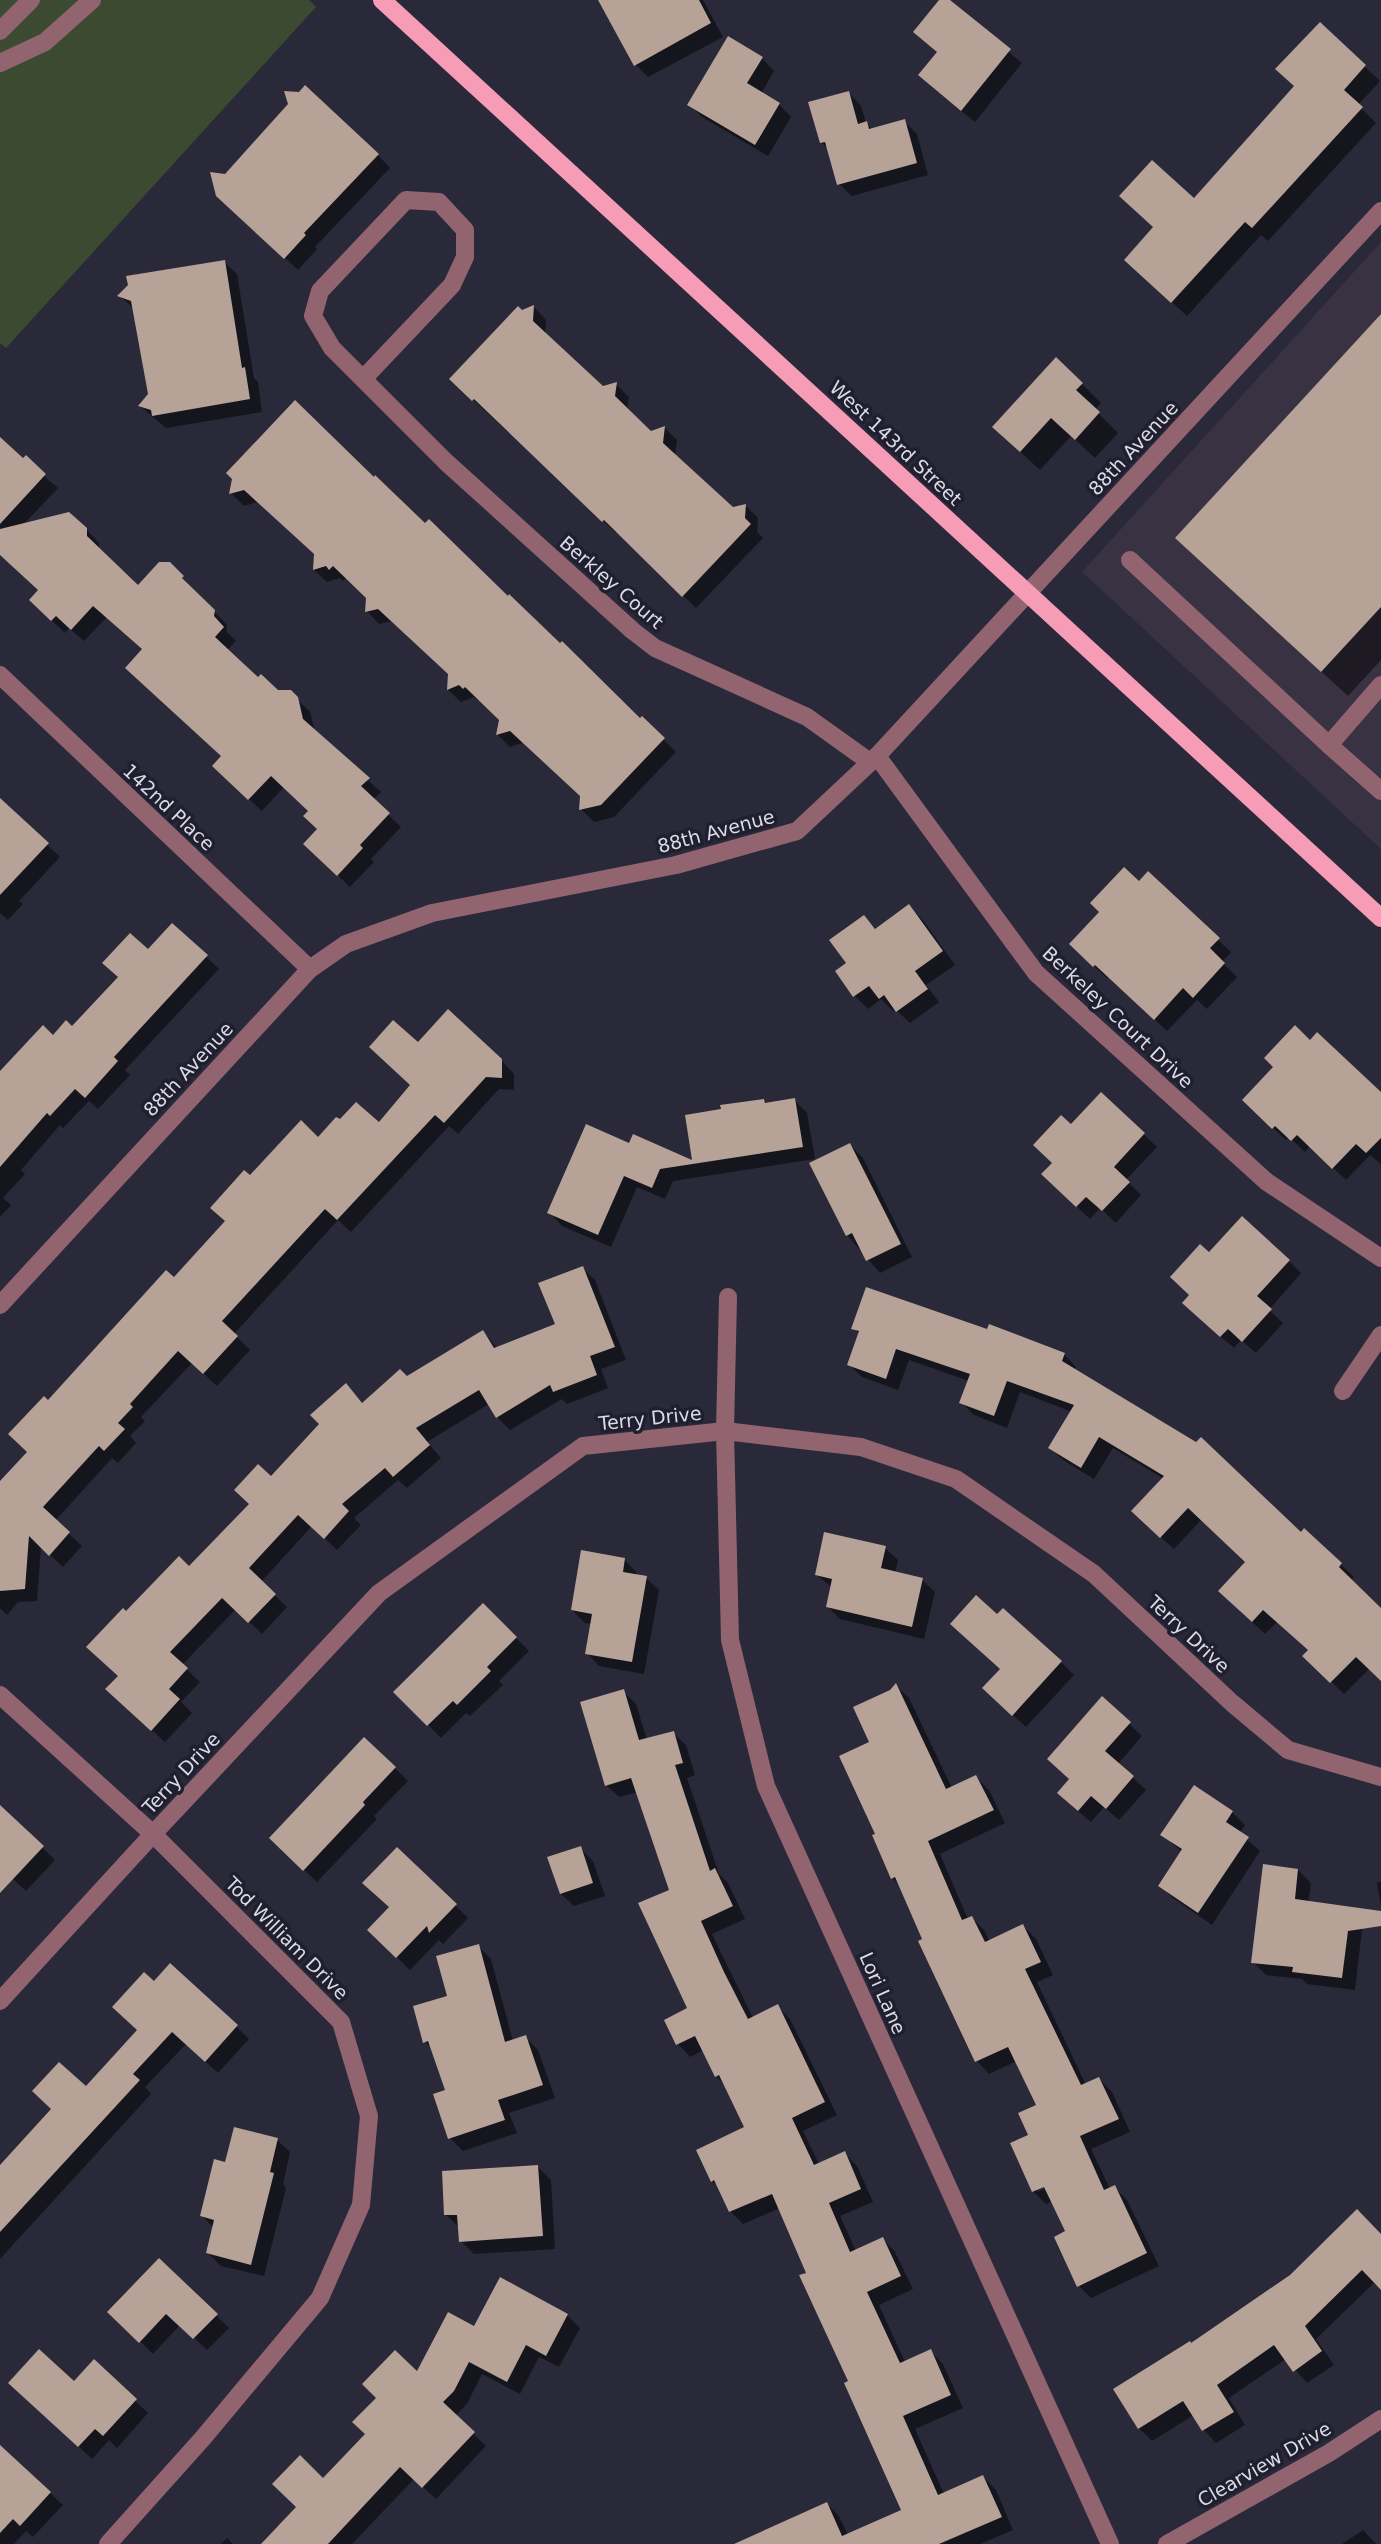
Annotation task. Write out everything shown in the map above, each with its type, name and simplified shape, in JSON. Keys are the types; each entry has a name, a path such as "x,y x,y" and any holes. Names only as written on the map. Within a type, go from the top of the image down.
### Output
{"main road":[{"name":"West 143rd Street","path":"382,0 1381,918"}],"street":[{"path":"0,31 31,0"},
{"path":"0,63 45,42 92,0"},
{"name":"Berkley Court","path":"363,379 452,285 465,257 465,230 439,202 406,200 320,291 313,316 332,348 363,379 446,462 655,648 807,717 874,759"},
{"name":"88th Avenue","path":"0,1305 310,969 346,944 432,913 677,865 797,831 874,759 1381,211"},
{"path":"1130,559 1381,791"},
{"name":"142nd Place","path":"0,675 310,969"},
{"path":"1329,745 1381,685"},
{"name":"Berkeley Court Drive","path":"874,759 1037,974 1267,1182 1381,1258"},
{"name":"Lori Lane","path":"728,1297 725,1431 730,1640 766,1786 1110,2544"},
{"path":"1343,1391 1381,1335"},
{"name":"Terry Drive","path":"0,2001 379,1592 583,1446 725,1431 861,1447 956,1479 1094,1574 1232,1703 1288,1749 1381,1777"},
{"name":"Tod William Drive","path":"0,1695 153,1834 341,2022 369,2116 361,2205 320,2298 108,2544"},
{"name":"Clearview Drive","path":"1167,2544 1329,2453 1381,2419"}],"shaded area":[{"path":"1381,242 1381,849 1082,572"}],"green space":[{"path":"0,0 309,0 316,7 6,348 0,343"}],"building":[{"path":"598,0 699,0 711,23 634,66"},
{"path":"939,0 950,0 1011,49 961,111 918,75 937,52 913,32"},
{"path":"1320,22 1366,65 1344,90 1363,107 1252,228 1245,222 1171,303 1124,260 1153,227 1119,196 1152,160 1194,198 1294,86 1275,69"},
{"path":"728,36 763,57 747,83 780,103 755,145 687,105"},
{"path":"305,85 379,154 304,233 306,235 284,259 216,196 210,172 225,174 288,104 284,91 299,92"},
{"path":"849,91 858,124 867,121 869,129 905,119 917,163 837,185 825,142 820,143 808,102"},
{"path":"225,260 242,368 245,367 250,399 152,416 151,410 138,406 148,394 131,301 117,296 128,285 126,276"},
{"path":"534,305 533,321 603,386 617,382 615,396 651,431 665,426 663,443 733,507 746,504 745,518 751,524 682,597 604,520 602,522 474,399 472,401 449,379 518,306 522,310"},
{"path":"1381,314 1381,607 1321,672 1175,538"},
{"path":"1056,357 1083,383 1076,390 1100,412 1075,440 1051,418 1020,452 992,427"},
{"path":"295,400 374,477 375,475 425,523 429,519 508,596 509,594 560,643 562,641 640,718 642,716 665,738 601,805 579,810 580,796 510,731 496,735 499,720 465,687 463,689 459,685 447,690 448,674 378,609 365,612 366,598 333,566 329,570 326,566 313,570 314,554 244,490 229,494 232,479 226,473"},
{"path":"0,437 23,458 26,455 46,474 0,524"},
{"path":"69,512 87,528 87,536 138,585 159,562 170,562 184,576 182,578 215,610 214,616 224,627 215,637 258,677 261,674 278,690 291,690 298,697 303,719 370,778 361,786 390,813 360,845 363,848 337,876 303,844 317,829 303,816 308,811 271,776 248,800 212,766 221,756 125,668 142,649 93,606 71,630 56,616 51,621 29,600 38,590 0,555 0,529"},
{"path":"0,798 49,843 0,895"},
{"path":"1124,867 1139,881 1148,871 1220,938 1210,948 1225,963 1193,998 1183,988 1154,1020 1069,944 1099,912 1090,903"},
{"path":"909,904 943,951 915,971 928,989 896,1012 884,995 879,999 869,986 853,997 835,971 846,963 829,940 864,915 875,929"},
{"path":"172,923 208,955 114,1057 118,1061 85,1098 75,1089 50,1116 47,1113 0,1167 0,1071 43,1025 53,1035 66,1020 72,1026 118,977 102,963 130,933 148,949"},
{"path":"448,1009 502,1059 502,1078 486,1077 444,1123 435,1115 337,1220 325,1209 222,1321 238,1336 203,1374 178,1351 130,1404 133,1407 118,1423 125,1429 104,1451 99,1446 43,1507 70,1532 49,1556 29,1536 25,1589 0,1591 0,1481 27,1452 8,1434 44,1396 48,1400 166,1270 174,1277 225,1221 210,1208 244,1170 250,1175 301,1120 318,1137 336,1117 340,1119 356,1102 379,1122 410,1085 369,1047 393,1020 418,1042"},
{"path":"1295,1025 1310,1040 1317,1032 1381,1092 1381,1138 1366,1153 1356,1144 1332,1169 1297,1135 1291,1141 1275,1126 1272,1129 1242,1100 1273,1067 1264,1058"},
{"path":"1101,1092 1145,1133 1114,1167 1130,1182 1102,1211 1086,1197 1076,1207 1041,1174 1052,1163 1033,1145 1061,1115 1071,1124"},
{"path":"795,1098 803,1147 660,1169 652,1188 624,1176 598,1235 547,1213 586,1124 629,1143 633,1134 692,1160 685,1115 721,1109 720,1105 764,1099 765,1103"},
{"path":"850,1143 901,1244 866,1261 852,1233 846,1236 809,1163"},
{"path":"1242,1216 1290,1260 1257,1296 1272,1309 1242,1342 1228,1329 1220,1337 1182,1303 1189,1295 1170,1277 1200,1244 1209,1252"},
{"path":"583,1266 615,1347 590,1356 597,1375 553,1392 550,1385 496,1418 479,1390 416,1428 430,1445 393,1477 385,1468 342,1504 349,1511 324,1539 298,1515 249,1568 276,1594 248,1623 222,1598 170,1652 188,1668 169,1689 180,1699 151,1731 105,1689 118,1676 86,1647 123,1608 126,1611 179,1556 189,1566 249,1504 234,1490 258,1464 271,1476 319,1424 310,1415 346,1383 362,1403 400,1369 407,1376 483,1330 494,1348 555,1324 538,1283"},
{"path":"866,1287 987,1329 989,1324 1065,1353 1062,1361 1196,1442 1201,1437 1301,1532 1304,1528 1342,1563 1339,1567 1381,1608 1381,1681 1356,1657 1330,1683 1302,1656 1308,1650 1263,1610 1252,1622 1218,1591 1245,1562 1188,1508 1160,1538 1131,1511 1164,1476 1099,1437 1081,1468 1048,1448 1074,1405 1007,1381 994,1416 959,1403 970,1374 896,1349 886,1379 847,1365 859,1331 851,1329"},
{"path":"824,1532 886,1546 881,1568 923,1578 912,1627 826,1607 832,1579 815,1575"},
{"path":"581,1550 625,1558 623,1572 647,1576 632,1662 585,1654 592,1614 571,1610"},
{"path":"976,1595 997,1614 1003,1608 1062,1661 1012,1716 982,1688 1000,1669 950,1624"},
{"path":"483,1603 517,1637 487,1667 491,1671 457,1705 453,1701 427,1726 393,1692"},
{"path":"896,1683 946,1789 976,1775 994,1810 928,1841 962,1920 972,1916 985,1942 1023,1924 1041,1962 1025,1969 1081,2085 1099,2077 1119,2119 1080,2136 1104,2190 1115,2185 1147,2253 1077,2287 1054,2237 1065,2231 1044,2187 1032,2192 1010,2143 1028,2135 1018,2113 1036,2105 1008,2047 975,2062 918,1941 922,1939 895,1877 891,1879 872,1835 875,1834 839,1756 869,1742 853,1707 890,1690"},
{"path":"624,1689 639,1740 674,1731 683,1763 675,1765 710,1871 715,1868 733,1906 701,1921 724,1972 748,2019 778,2004 825,2102 792,2118 814,2165 845,2151 861,2189 829,2203 850,2252 883,2237 901,2276 867,2292 900,2363 931,2349 951,2395 903,2416 938,2495 983,2475 1002,2517 939,2544 734,2544 827,2502 842,2536 901,2510 844,2383 848,2381 799,2275 806,2273 772,2194 729,2212 696,2150 744,2127 719,2075 715,2077 695,2036 676,2045 664,2020 687,2008 638,1903 669,1890 631,1778 605,1786 580,1702"},
{"path":"1102,1696 1131,1722 1105,1751 1134,1776 1106,1809 1091,1796 1078,1811 1057,1793 1069,1779 1047,1759"},
{"path":"364,1737 396,1767 363,1802 365,1805 303,1871 269,1838"},
{"path":"1194,1785 1233,1811 1226,1822 1249,1837 1198,1913 1158,1886 1182,1849 1160,1835"},
{"path":"0,1805 44,1846 0,1893"},
{"path":"581,1846 593,1883 560,1894 547,1857"},
{"path":"397,1847 457,1904 429,1933 427,1926 396,1958 367,1930 389,1907 362,1883"},
{"path":"1263,1864 1298,1869 1295,1899 1381,1911 1381,1926 1348,1931 1342,1978 1292,1972 1293,1967 1251,1963"},
{"path":"479,1944 505,2042 526,2035 543,2085 498,2100 505,2120 448,2139 433,2094 445,2090 428,2041 423,2043 413,2006 447,1996 436,1956"},
{"path":"170,1963 238,2025 205,2062 172,2032 133,2074 140,2080 0,2232 0,2165 51,2109 32,2091 59,2062 86,2086 137,2030 112,2007 144,1972 154,1981"},
{"path":"234,2127 278,2138 270,2172 274,2173 251,2265 206,2253 214,2220 200,2216 214,2159 225,2162"},
{"path":"538,2165 543,2236 459,2242 457,2215 444,2215 442,2171"},
{"path":"1357,2209 1381,2234 1381,2290 1362,2270 1305,2326 1322,2351 1293,2372 1274,2345 1217,2385 1234,2412 1202,2431 1183,2401 1138,2429 1113,2389 1190,2341 1191,2343 1290,2275"},
{"path":"159,2258 218,2314 193,2339 166,2314 139,2343 107,2312"},
{"path":"500,2277 568,2314 546,2356 526,2345 507,2382 469,2362 454,2391 443,2402 475,2432 422,2488 400,2467 328,2544 261,2544 296,2507 272,2484 300,2455 323,2478 365,2434 352,2422 376,2398 362,2384 395,2350 417,2371 448,2312 474,2326"},
{"path":"39,2349 74,2381 94,2359 137,2399 103,2436 95,2429 78,2447 8,2383"},
{"path":"0,2445 51,2492 20,2526 13,2519 0,2533"}]}
